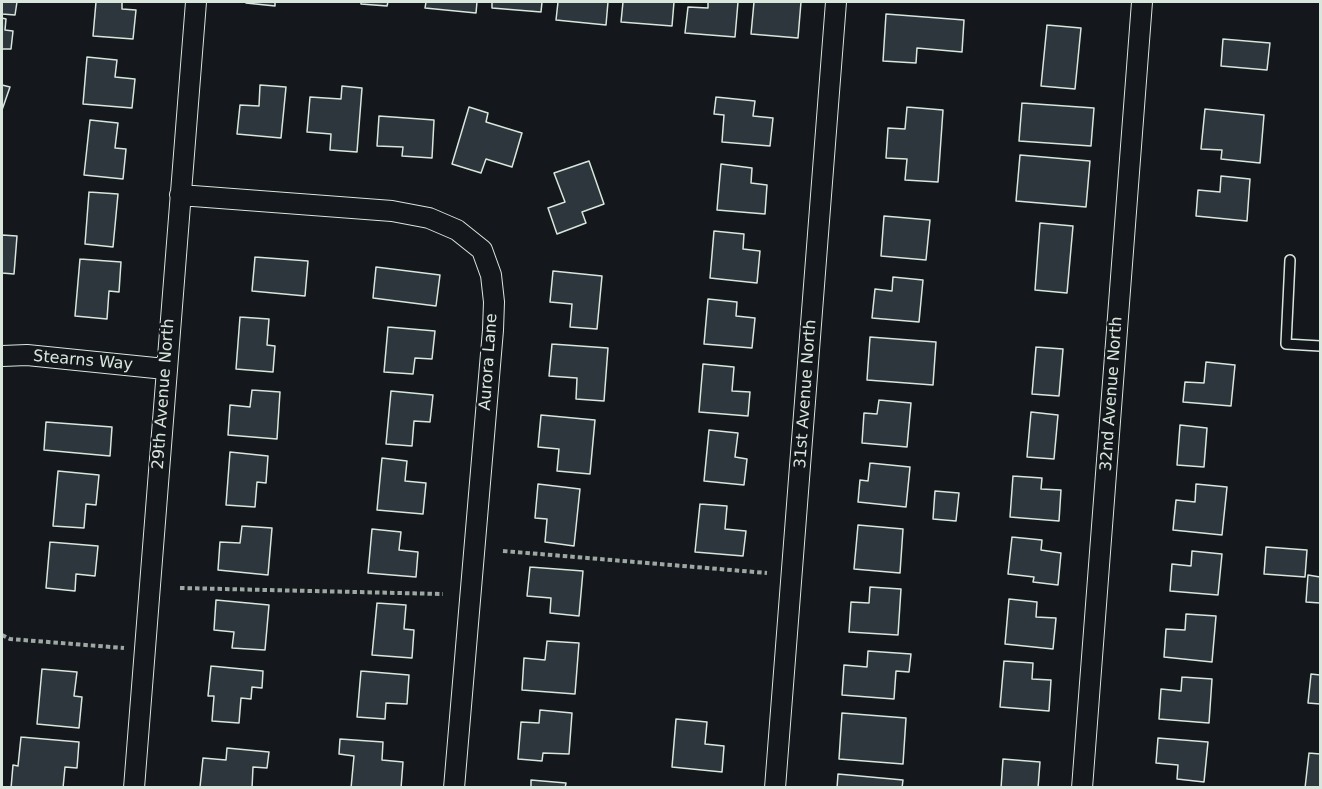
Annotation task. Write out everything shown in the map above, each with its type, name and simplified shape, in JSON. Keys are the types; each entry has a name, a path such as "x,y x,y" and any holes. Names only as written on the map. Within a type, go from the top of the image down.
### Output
{"street":[{"name":"29th Avenue North","path":"134,788 165,369 196,2"},
{"name":"31st Avenue North","path":"776,788 836,2"},
{"name":"32nd Avenue North","path":"1082,788 1142,2"},
{"name":"Aurora Lane","path":"180,195 392,211 429,219 457,230 482,250 491,275 494,302 493,330 454,788"},
{"name":"Stearns Way","path":"2,356 27,355 165,369"}],"lane":[{"path":"1290,260 1286,344 1320,346"}],"path":[{"path":"503,551 767,573"},
{"path":"180,588 443,594"},
{"path":"2,635 10,639 124,648"}],"building":[{"path":"2,2 17,2 15,15 2,14"},
{"path":"96,2 122,2 122,9 136,10 133,39 93,36"},
{"path":"275,2 275,6 246,3"},
{"path":"361,2 388,2 387,6 361,4"},
{"path":"426,2 477,2 476,13 425,8"},
{"path":"492,2 542,2 541,12 492,8"},
{"path":"558,2 608,2 606,25 556,20"},
{"path":"623,2 674,2 672,26 621,22"},
{"path":"708,2 738,2 735,37 685,33 688,7 708,8"},
{"path":"754,2 801,2 798,38 751,34"},
{"path":"886,14 964,20 962,52 917,48 916,63 883,61"},
{"path":"2,18 6,19 5,30 13,31 11,49 2,49"},
{"path":"1047,25 1081,28 1075,89 1041,86"},
{"path":"1223,39 1270,43 1267,70 1221,66"},
{"path":"87,57 117,60 115,77 135,79 132,108 83,104"},
{"path":"2,85 10,87 2,110"},
{"path":"260,85 286,87 281,138 237,134 240,105 259,106"},
{"path":"342,86 362,88 357,152 330,150 331,134 307,132 310,97 341,99"},
{"path":"716,97 755,101 753,116 773,118 770,146 722,142 724,115 714,114"},
{"path":"1022,103 1094,108 1091,146 1019,141"},
{"path":"469,107 488,113 486,122 522,133 512,167 486,159 481,173 452,164"},
{"path":"907,107 943,110 938,182 905,180 907,159 886,158 888,128 905,129"},
{"path":"1205,109 1264,115 1260,163 1221,159 1222,150 1201,149"},
{"path":"379,116 434,120 432,158 402,156 403,147 377,146"},
{"path":"90,120 118,123 115,148 126,149 123,179 84,175"},
{"path":"1020,155 1090,161 1086,207 1016,201"},
{"path":"589,161 604,204 582,212 586,223 557,234 548,208 565,202 554,173"},
{"path":"721,164 752,168 751,183 767,185 765,214 717,210"},
{"path":"1221,176 1250,179 1247,221 1196,216 1198,190 1220,192"},
{"path":"89,192 118,194 113,247 85,244"},
{"path":"884,216 930,220 926,260 881,256"},
{"path":"1040,223 1073,226 1067,293 1035,290"},
{"path":"714,231 744,234 743,249 760,251 757,283 710,278"},
{"path":"2,235 17,236 14,274 2,273"},
{"path":"255,257 308,261 305,296 252,291"},
{"path":"80,259 121,262 119,292 109,291 107,319 75,316"},
{"path":"376,267 440,275 436,306 373,298"},
{"path":"553,271 602,276 597,329 570,327 572,304 550,302"},
{"path":"893,277 923,280 919,322 872,318 875,289 892,291"},
{"path":"708,299 737,302 736,316 755,318 752,348 704,344"},
{"path":"240,317 269,319 267,345 275,346 273,372 236,369"},
{"path":"388,327 435,331 432,359 415,358 413,374 384,372"},
{"path":"870,337 936,342 933,385 867,380"},
{"path":"552,344 608,348 604,401 576,399 577,378 549,376"},
{"path":"1036,347 1063,349 1059,396 1032,394"},
{"path":"1206,362 1235,365 1231,406 1183,402 1185,382 1204,383"},
{"path":"703,364 734,367 732,391 750,392 748,416 699,412"},
{"path":"252,390 280,392 277,439 228,435 230,405 250,407"},
{"path":"391,391 433,395 430,422 414,421 412,446 386,444"},
{"path":"879,400 911,403 907,447 862,443 864,413 877,414"},
{"path":"1031,412 1058,415 1054,459 1027,457"},
{"path":"541,415 595,420 590,474 557,471 559,449 538,447"},
{"path":"46,422 112,427 110,456 44,450"},
{"path":"1180,425 1207,428 1204,467 1177,465"},
{"path":"709,430 738,433 735,457 747,459 744,485 704,481"},
{"path":"230,452 268,456 266,483 257,482 255,507 226,505"},
{"path":"382,458 407,461 405,481 426,483 423,514 377,510"},
{"path":"870,463 910,467 906,507 858,502 860,480 868,481"},
{"path":"58,471 99,475 96,505 86,504 84,528 53,526"},
{"path":"1013,476 1042,478 1041,489 1061,490 1059,521 1010,517"},
{"path":"538,484 580,489 574,546 545,542 547,519 535,518"},
{"path":"1196,484 1227,487 1222,535 1173,530 1176,500 1195,502"},
{"path":"935,491 959,493 956,521 933,519"},
{"path":"700,504 727,506 725,529 746,531 743,556 695,552"},
{"path":"858,525 903,529 900,573 854,569"},
{"path":"242,526 272,528 268,575 218,570 220,542 240,543"},
{"path":"372,529 401,532 399,550 418,552 416,577 368,573"},
{"path":"1012,537 1042,540 1041,550 1061,553 1058,585 1033,582 1034,577 1008,574"},
{"path":"50,542 98,546 95,576 76,574 75,591 46,588"},
{"path":"1266,547 1307,550 1305,577 1264,574"},
{"path":"1192,551 1222,554 1218,595 1170,591 1172,564 1191,566"},
{"path":"530,567 583,571 579,616 550,613 551,598 527,596"},
{"path":"1308,575 1320,577 1320,603 1306,602"},
{"path":"870,587 901,589 898,635 849,632 851,602 869,603"},
{"path":"1009,599 1037,602 1036,617 1056,618 1053,649 1005,644"},
{"path":"216,600 269,605 265,650 232,648 234,632 214,630"},
{"path":"377,603 406,605 404,629 414,630 412,658 372,655"},
{"path":"1186,614 1216,616 1212,662 1164,657 1166,629 1185,630"},
{"path":"547,641 579,643 575,694 522,690 524,658 545,660"},
{"path":"868,651 911,654 909,672 896,671 894,699 842,695 844,665 867,667"},
{"path":"1004,661 1033,663 1032,679 1051,680 1049,711 1000,707"},
{"path":"211,666 263,671 262,688 252,687 251,699 241,698 239,723 212,721 214,696 208,696"},
{"path":"42,669 77,672 74,696 82,697 79,728 37,724"},
{"path":"361,671 409,675 407,704 386,703 385,719 357,717"},
{"path":"1311,674 1320,675 1320,704 1308,703"},
{"path":"1182,677 1212,679 1209,723 1159,719 1161,689 1181,691"},
{"path":"540,710 572,713 569,754 543,753 542,761 518,759 521,722 539,723"},
{"path":"842,713 906,718 903,764 839,759"},
{"path":"676,719 707,722 705,744 724,746 722,772 672,767"},
{"path":"21,737 79,742 77,768 65,767 63,788 11,788 13,765 18,766"},
{"path":"1158,738 1208,742 1204,782 1177,779 1178,765 1156,763"},
{"path":"340,739 383,742 382,760 403,762 401,788 351,788 354,756 339,754"},
{"path":"227,748 269,752 267,768 253,767 252,788 200,787 203,758 226,760"},
{"path":"1309,753 1320,754 1320,788 1305,788"},
{"path":"1003,759 1040,762 1038,788 1001,788"},
{"path":"838,774 903,780 902,788 837,788"},
{"path":"531,780 566,783 565,788 531,788"}]}
